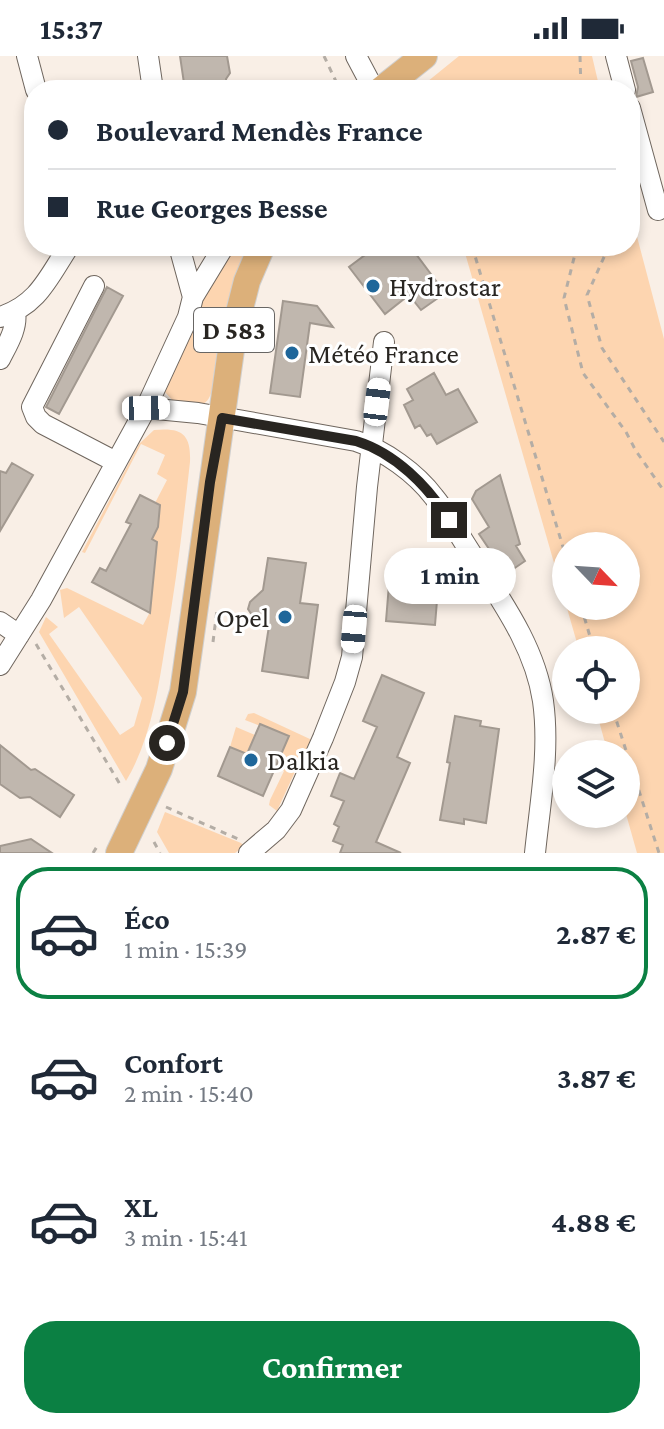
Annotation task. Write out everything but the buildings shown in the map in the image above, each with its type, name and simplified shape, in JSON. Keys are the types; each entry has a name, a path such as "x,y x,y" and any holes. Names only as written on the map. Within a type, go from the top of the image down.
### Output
{"main road":[{"path":"394,80 424,56"},
{"name":"D 583","path":"110,846 159,769 183,692 210,482 233,336 247,281 258,256"}],"street":[{"path":"27,56 33,80"},
{"path":"148,56 152,80"},
{"path":"356,56 369,80"},
{"path":"616,56 622,80"},
{"path":"640,144 658,210"},
{"path":"8,315 39,294 63,256"},
{"path":"182,256 193,297"},
{"path":"0,665 146,408 188,317 193,297 218,256"},
{"path":"94,286 32,407 43,424 116,462"},
{"path":"0,359 17,318 8,315"},
{"path":"255,851 291,810 345,682 352,657 384,342"},
{"path":"146,408 164,408 356,441 372,446 407,471 433,495 514,621 543,699 547,746 535,853"},
{"path":"367,487 407,471"},
{"path":"0,622 19,635"}],"path":[{"path":"324,56 334,80"},
{"path":"580,56 581,80"},
{"path":"475,256 558,532"},
{"path":"574,256 564,298 583,373 664,491"},
{"path":"605,256 587,295 602,348 664,442"},
{"path":"19,635 34,641 121,786"},
{"path":"618,724 659,853"},
{"path":"166,807 255,851"},
{"path":"154,842 160,853"},
{"path":"93,853 110,846"}],"shaded area":[{"path":"459,56 592,56 598,80 429,80"},
{"path":"640,248 664,339 664,853 637,853 630,828 640,828 640,740 604,740 600,724 640,724 640,636 575,636 570,620 640,620 640,532 552,532 552,556 466,256 640,256"},
{"path":"224,256 243,256 226,308 211,395 202,405 174,402 164,391 196,306"},
{"path":"154,430 172,430 183,435 189,445 190,462 176,577 156,698 147,733 126,781 39,632 46,617 58,627 49,634 120,735 134,726 142,698 79,607 64,618 60,590 67,588 143,625 150,612 157,542 152,539 158,527 160,506 155,503 167,480 157,474 165,455 141,444 85,553 82,552 139,444"},
{"path":"254,713 312,740 277,811 269,805 284,771 276,766 288,737 245,720 248,714"},
{"path":"236,727 255,735 247,754 230,747"},
{"path":"165,812 244,846 235,853 169,853 157,832"}],"place":[{"name":"Hydrostar","path":"373,286"},
{"name":"Météo France","path":"292,353"},
{"name":"Opel","path":"285,617"},
{"name":"Dalkia","path":"251,760"}],"route":[{"path":"167,743 183,692 210,482 222,418 372,446 407,471 433,495 449,520"}]}
